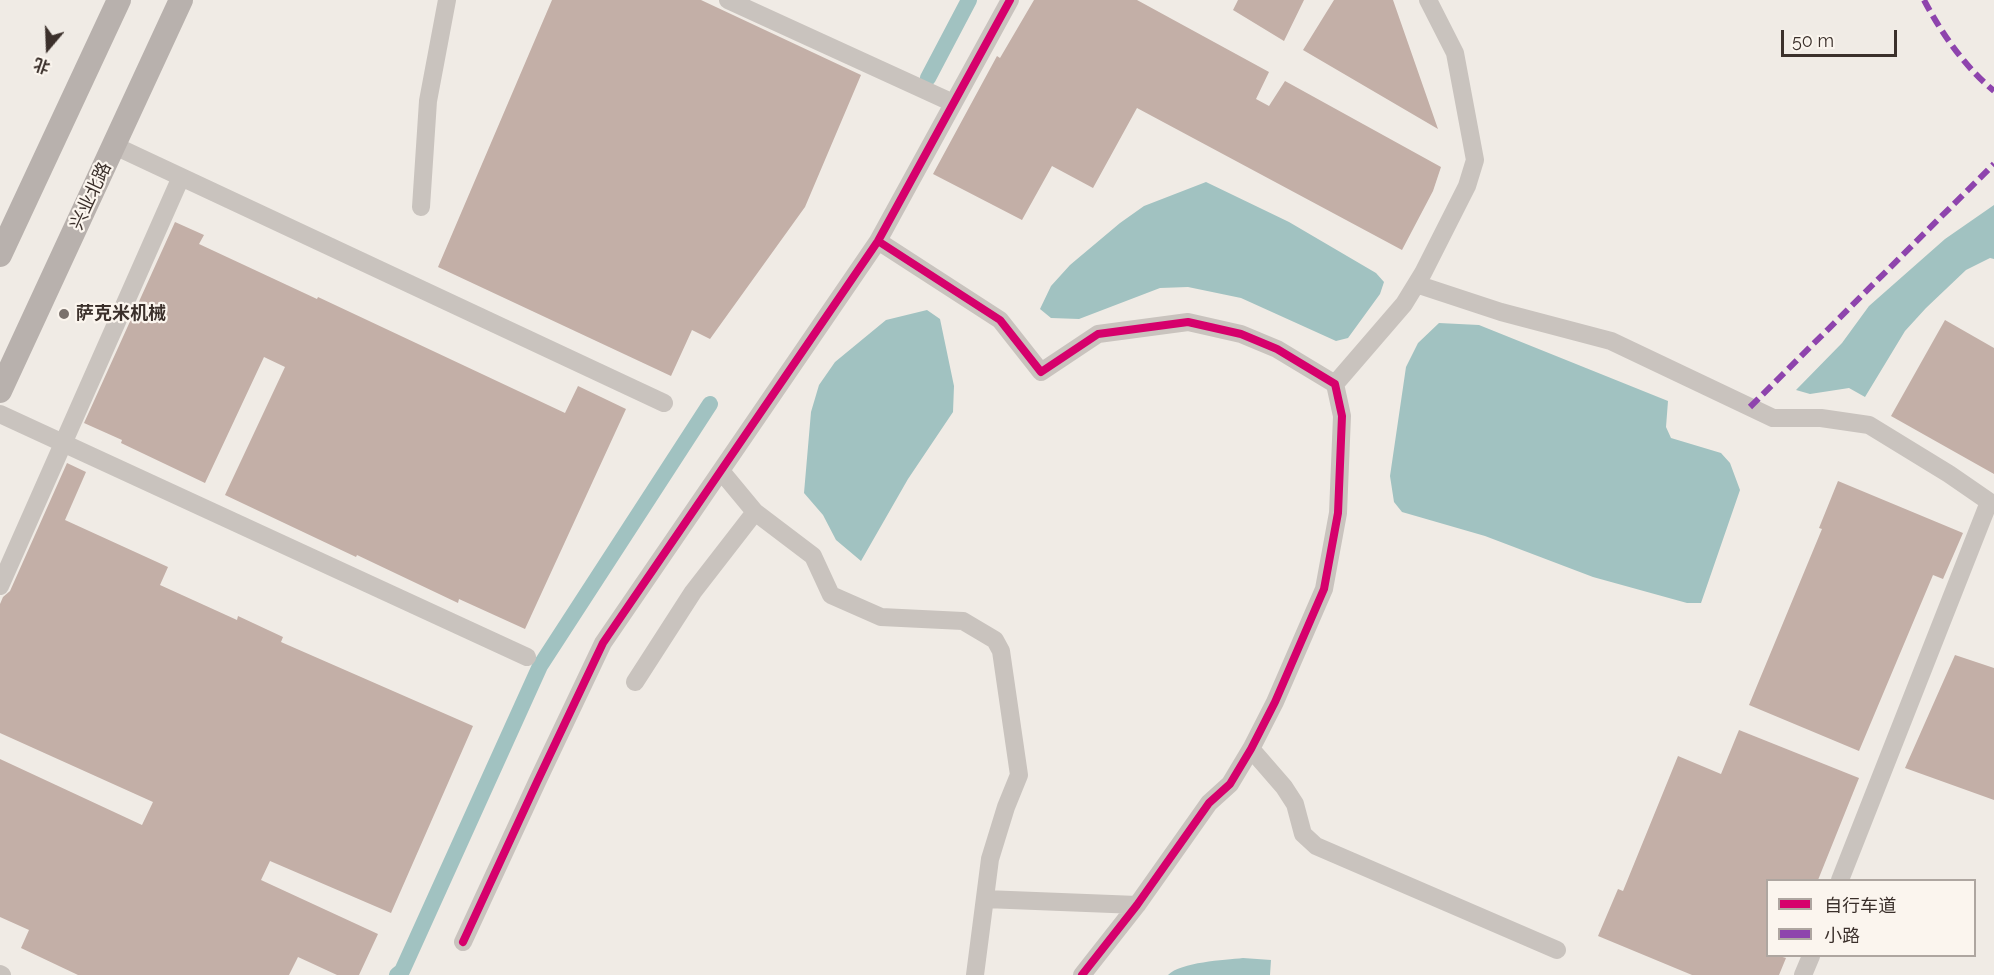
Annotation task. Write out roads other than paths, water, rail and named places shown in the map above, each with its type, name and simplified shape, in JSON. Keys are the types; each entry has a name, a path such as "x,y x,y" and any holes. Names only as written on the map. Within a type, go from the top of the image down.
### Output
{"main road":[{"path":"0,255 119,0"},
{"name":"兴业北路","path":"0,391 181,0"}],"street":[{"path":"421,207 428,101 447,0"},
{"path":"728,0 953,103"},
{"path":"463,942 603,643 878,241 1010,0"},
{"path":"1335,384 1404,304 1467,186 1475,160 1455,53 1428,0"},
{"path":"115,146 664,404"},
{"path":"0,586 181,177"},
{"path":"878,241 1000,320 1041,372 1098,334 1188,322 1241,334 1277,349 1335,384 1342,416 1338,513 1324,589 1275,702 1230,784 1209,803 1137,905 1082,975"},
{"path":"1416,284 1501,312 1611,340 1773,418 1821,418 1869,425 1992,503 1840,879"},
{"path":"0,414 527,657"},
{"path":"721,471 755,512 813,556 831,595 881,617 963,621 995,640 1001,651 1019,775 1006,807 990,859 975,975"},
{"path":"635,682 693,592 755,512"},
{"path":"1251,749 1284,787 1295,804 1303,834 1316,846 1557,950"},
{"path":"985,898 1137,905"},
{"path":"1803,975 1811,957"}],"water":[{"path":"1206,182 1289,222 1376,273 1384,282 1380,294 1348,338 1336,341 1241,298 1188,287 1160,288 1079,319 1051,318 1040,309 1051,286 1070,265 1120,223 1144,206"},
{"path":"1994,205 1994,259 1990,258 1966,270 1926,308 1905,331 1865,397 1849,388 1810,394 1796,390 1842,343 1869,306 1945,239"},
{"path":"927,310 940,319 954,386 953,412 908,479 861,561 836,540 823,515 804,493 811,412 819,385 835,362 886,320"},
{"path":"1439,323 1479,325 1668,401 1666,427 1671,438 1721,453 1730,463 1740,490 1701,603 1687,603 1593,577 1485,536 1402,512 1394,502 1390,476 1406,367 1418,343"},
{"path":"1243,958 1271,960 1270,975 1168,975 1192,964"}],"waterway":[{"path":"928,78 969,0"},
{"path":"397,975 402,971 540,666 710,404"}],"place":[{"name":"萨克米机械","path":"64,314"}]}
